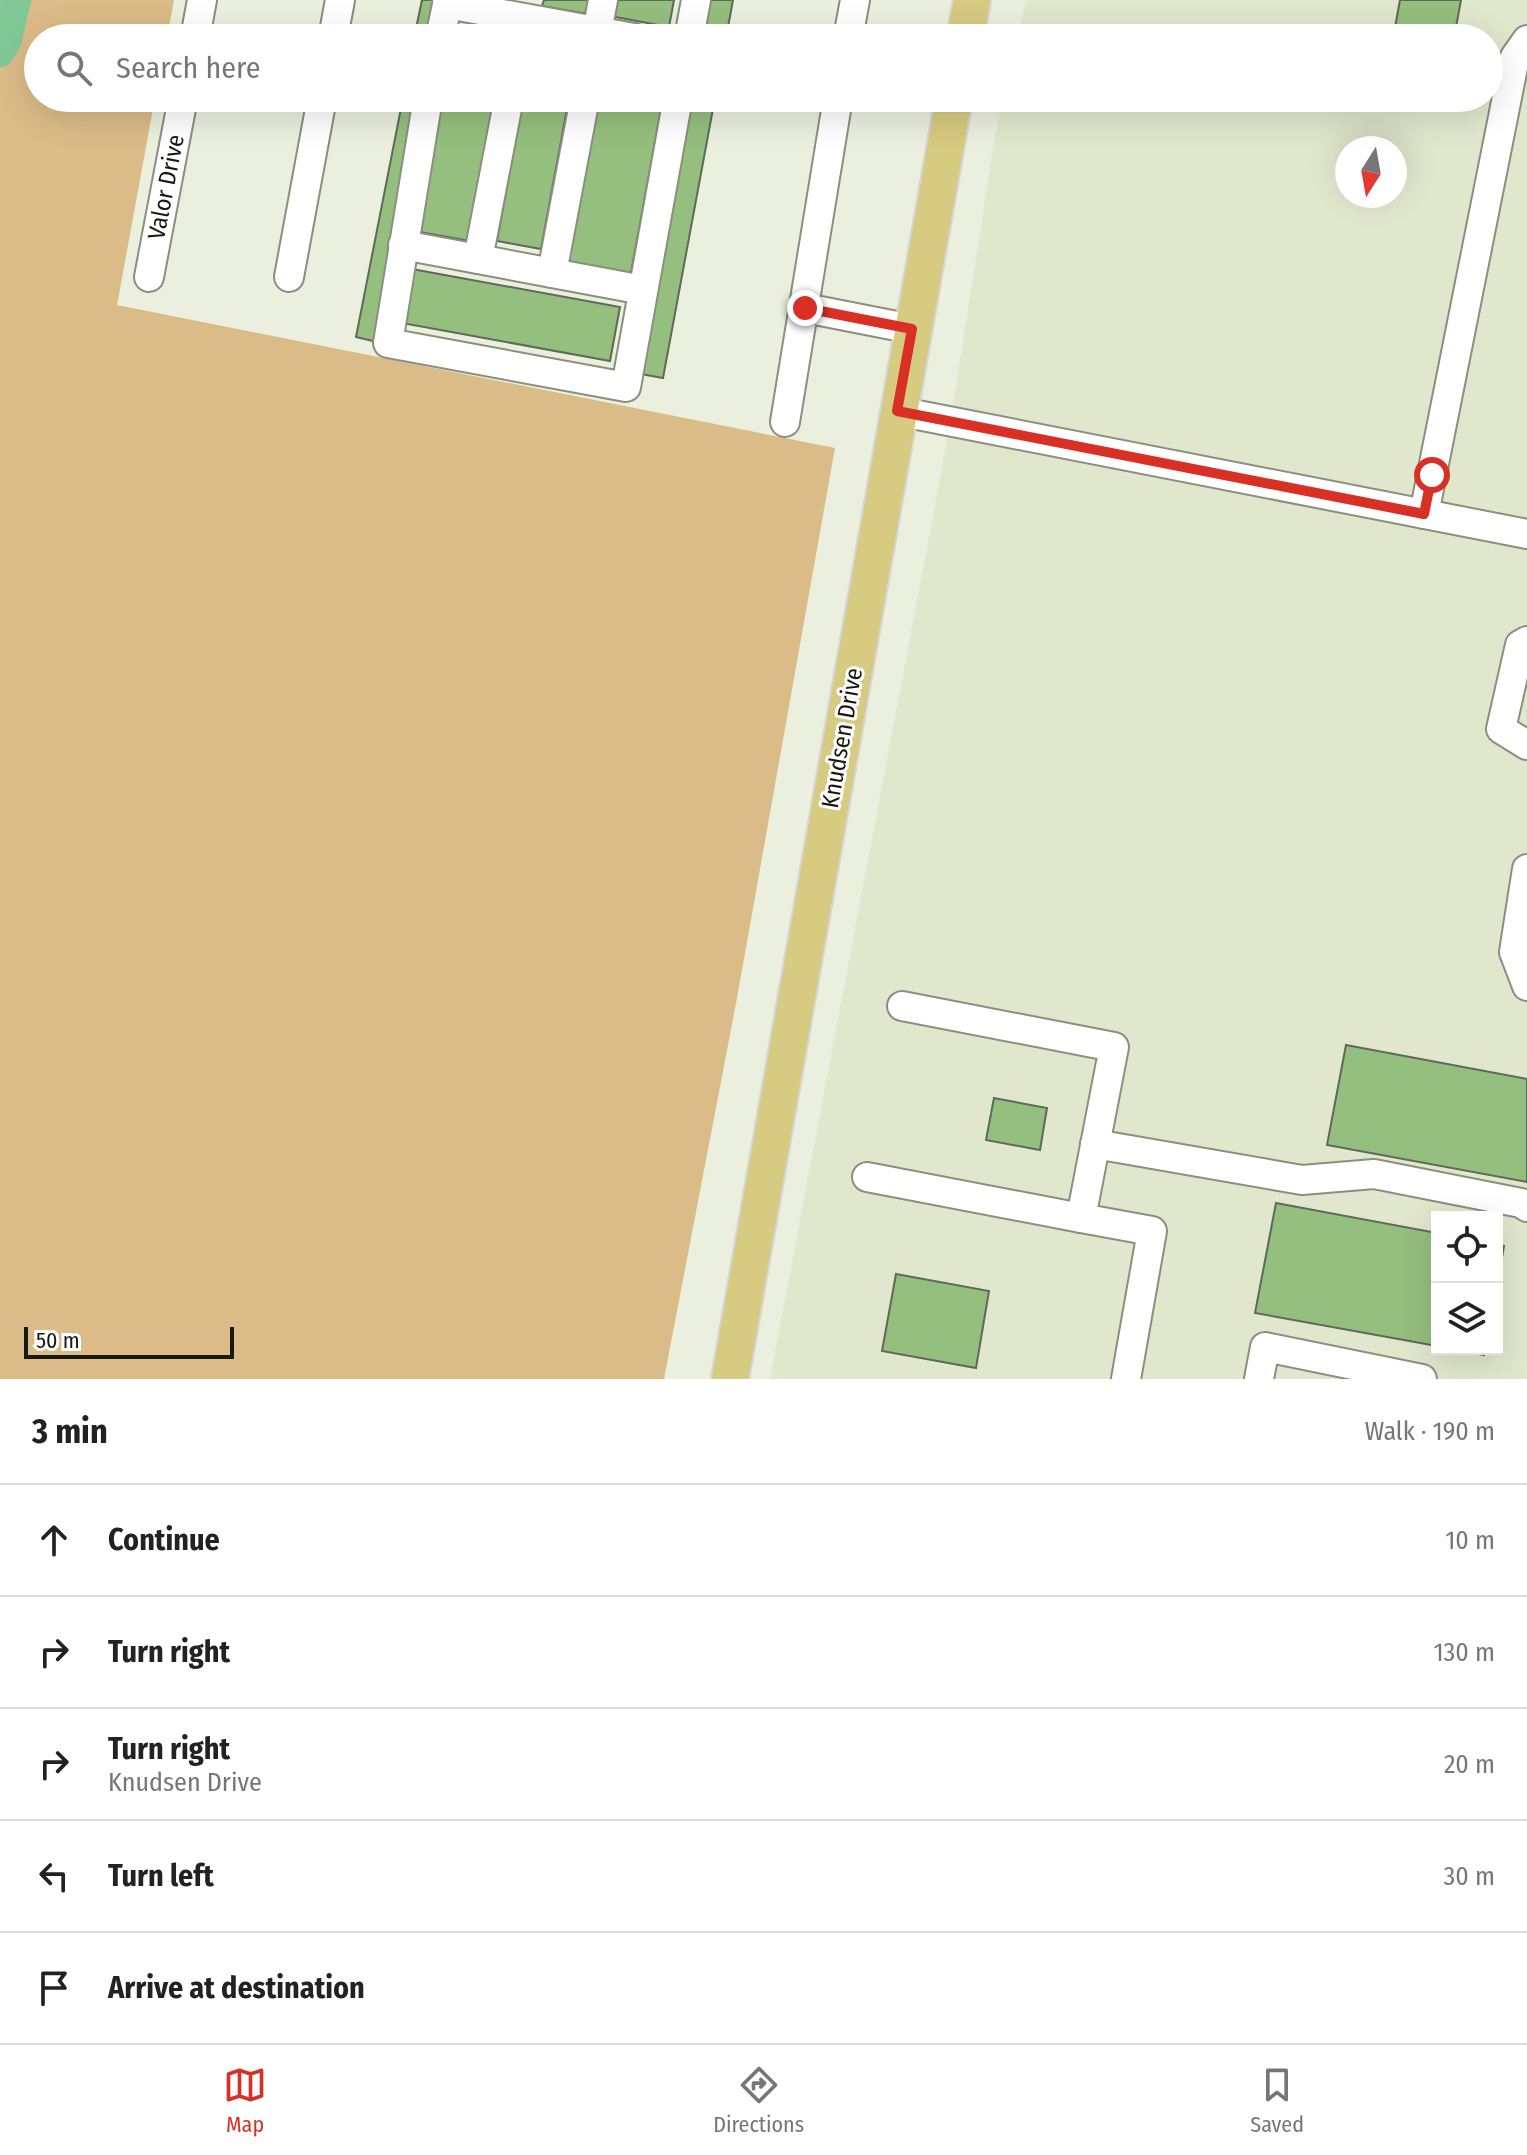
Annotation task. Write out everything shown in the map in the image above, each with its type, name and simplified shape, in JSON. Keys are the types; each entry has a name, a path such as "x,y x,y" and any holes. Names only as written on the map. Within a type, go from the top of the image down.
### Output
{"main road":[{"path":"968,24 972,0"},
{"name":"Knudsen Drive","path":"730,1379 951,112"}],"street":[{"path":"198,24 202,0"},
{"path":"336,24 340,0"},
{"path":"598,24 603,0"},
{"path":"692,24 696,0"},
{"path":"851,24 855,0"},
{"path":"443,24 448,2 548,24"},
{"path":"1424,514 1515,57 1527,40"},
{"name":"Valor Drive","path":"149,277 180,112"},
{"path":"289,277 319,112"},
{"path":"426,112 388,343 626,387 675,112"},
{"path":"478,259 506,112"},
{"path":"552,273 582,112"},
{"path":"785,422 836,112"},
{"path":"403,245 643,290"},
{"path":"805,308 912,329"},
{"path":"897,411 1527,534"},
{"path":"1527,641 1520,645 1501,729 1527,745"},
{"path":"1527,869 1514,952 1527,986"},
{"path":"902,1006 1114,1047 1081,1218"},
{"path":"1095,1144 1302,1180 1374,1174 1521,1203 1527,1207"},
{"path":"867,1177 1152,1231 1126,1379"},
{"path":"1259,1379 1265,1347 1422,1379"}],"shaded area":[{"path":"0,0 174,0 170,24 24,24 24,112 152,112 117,305 835,448 737,998 664,1379 0,1379"},
{"path":"1026,0 1527,0 1527,1379 770,1379 949,431 1001,112 1503,112 1503,24 1020,24"}],"building":[{"path":"422,0 445,0 440,24 417,24"},
{"path":"544,0 589,0 587,14 542,6"},
{"path":"613,0 674,0 670,24 610,16"},
{"path":"704,0 733,0 729,24 700,24"},
{"path":"1400,0 1461,0 1457,24 1396,24"},
{"path":"400,112 422,112 377,342 356,337"},
{"path":"436,112 494,112 470,241 414,231"},
{"path":"520,112 566,112 541,249 497,241"},
{"path":"588,112 660,112 631,273 561,260"},
{"path":"683,112 712,112 663,378 635,373"},
{"path":"412,269 620,307 610,361 402,323"},
{"path":"1346,1045 1527,1079 1527,1182 1327,1145"},
{"path":"994,1098 1047,1108 1040,1150 986,1140"},
{"path":"1276,1203 1431,1232 1431,1345 1255,1313"},
{"path":"896,1274 989,1291 976,1368 882,1351"}],"waterway":[{"path":"0,52 7,40 16,0"}],"route":[{"path":"805,308 912,329 897,411 1424,514 1432,475"}]}
